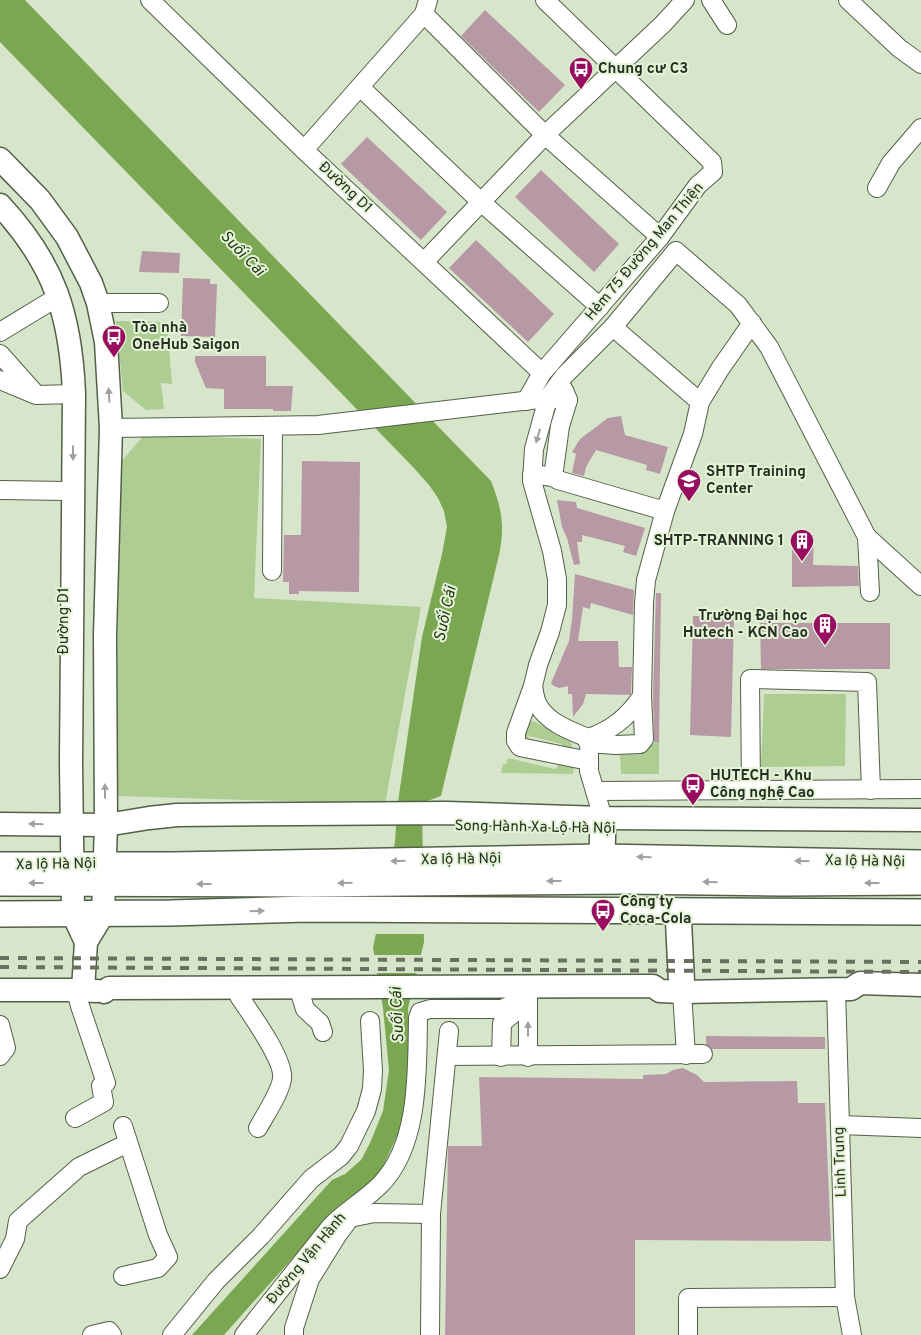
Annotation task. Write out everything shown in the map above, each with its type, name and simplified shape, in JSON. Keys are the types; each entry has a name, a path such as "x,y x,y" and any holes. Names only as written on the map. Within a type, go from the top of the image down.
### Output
{"highway":[{"path":"602,857 603,824"},
{"name":"Xa lộ Hà Nội","path":"464,871 602,857 921,864"},
{"path":"137,864 171,884"},
{"name":"Xa lộ Hà Nội","path":"104,873 137,864 305,873 464,871 627,881 921,882"},
{"name":"Xa lộ Hà Nội","path":"0,865 72,874"},
{"name":"Xa lộ Hà Nội","path":"0,883 72,874 104,873 171,884 305,873"},
{"path":"0,914 87,925 306,918 678,918 921,912"},
{"path":"678,918 921,926"},
{"path":"671,991 678,918"}],"main road":[{"name":"Đường D1","path":"0,146 42,190 73,231 91,268 106,342 111,428 105,635 106,825 104,873 87,925"},
{"name":"Đường D1","path":"0,159 40,200 67,238 95,293"},
{"name":"Đường D1","path":"0,206 15,221 32,244 62,306 69,336 73,383 70,486 72,874 87,925 88,991"},
{"path":"0,218 18,239 51,301 58,332 61,360 73,383"},
{"path":"73,426 111,428"},
{"name":"Song Hành Xa Lộ Hà Nội","path":"0,824 106,825 177,815 301,820 449,820 921,830"},
{"name":"Song Hành Xa Lộ Hà Nội","path":"603,824 921,820"},
{"path":"88,991 110,996 239,996 653,986 671,991 843,989 860,983 921,985"},
{"path":"0,990 88,991 109,988 312,993"},
{"path":"843,989 861,996 921,997"},
{"path":"447,991 528,999 653,997 671,991"}],"street":[{"name":"Đường D1","path":"150,0 304,150 542,373"},
{"name":"Hẻm 75 Đường Man Thiện","path":"526,401 542,373 660,237 698,185 713,172 712,162 545,0"},
{"path":"424,262 545,135 663,24 685,0"},
{"path":"711,0 727,25"},
{"path":"848,0 899,48 921,64"},
{"path":"304,150 360,87 426,7 545,135 660,237"},
{"path":"360,87 481,202 600,306"},
{"path":"877,188 891,163 921,128"},
{"path":"589,761 520,747 516,741 516,733 533,686 557,605 557,579 552,551 532,481 534,449 548,398 580,359 613,327 676,251 738,305 752,323 769,347 867,537 921,586"},
{"path":"95,293 158,303"},
{"path":"0,332 51,301"},
{"path":"533,686 538,705 547,715 564,728 588,740 616,744 640,744 644,739 642,696 646,580 665,511 693,434 700,402 752,323"},
{"path":"613,327 700,402"},
{"path":"0,354 36,395"},
{"path":"0,380 36,395 73,383"},
{"path":"553,477 560,426 568,400 561,381"},
{"path":"111,428 318,425 548,398 568,400"},
{"path":"272,571 273,426"},
{"path":"532,474 553,477 665,511"},
{"path":"0,490 70,486"},
{"path":"867,537 870,592"},
{"path":"751,789 750,679 867,682 871,790"},
{"path":"588,740 617,724 642,696"},
{"path":"588,740 589,771 603,824"},
{"path":"595,791 921,789"},
{"name":"Linh Trung","path":"843,989 840,1125 845,1297 852,1335"},
{"path":"75,1118 104,1102 101,1086 106,1083 80,1006 88,991"},
{"path":"447,1056 694,1054 671,991"},
{"path":"312,993 305,1009 320,1023 323,1032"},
{"path":"239,996 261,1029 279,1063 282,1078 258,1128"},
{"path":"528,999 528,1056"},
{"path":"501,1057 502,1023 528,999"},
{"name":"Đường Vận Hành","path":"248,1333 331,1226 382,1184 394,1167 404,1145 414,1107 418,1018 420,1012 430,1009 502,1009 528,999"},
{"path":"172,1335 216,1281 260,1236 311,1179 341,1156 349,1146 366,1111 372,1089 373,1062 370,1021"},
{"path":"0,1025 6,1048 0,1056"},
{"path":"430,1335 431,1214 449,1031"},
{"path":"840,1125 921,1128"},
{"path":"123,1126 158,1235 168,1257 158,1268 123,1276"},
{"path":"0,1269 15,1239 18,1221 79,1167 128,1143"},
{"path":"294,1335 294,1328 310,1279 350,1218 374,1212 431,1214"},
{"path":"688,1335 688,1298 845,1297"},
{"path":"92,1335 109,1331 112,1335"}],"shaded area":[{"path":"116,321 167,322 172,384 161,383 164,409 146,410 123,391"},
{"path":"144,435 261,439 254,598 421,607 385,804 116,796 120,463"},
{"path":"764,694 846,694 845,766 761,767"},
{"path":"533,721 570,739 572,746 570,751 560,751 562,744 529,736 522,743 527,725"},
{"path":"649,742 659,743 659,774 621,774 620,755 609,754 614,749 644,751 648,747"},
{"path":"508,758 555,769 559,761 571,764 574,768 573,774 501,773 503,764 506,764"}],"water":[{"name":"Suối Cái","path":"0,0 25,0 491,481 500,509 502,535 499,555 441,796 422,803 424,942 408,1008 410,1060 404,1113 397,1136 379,1175 339,1206 224,1335 192,1335 332,1180 345,1174 361,1160 383,1111 389,1070 383,1008 373,948 395,842 397,809 422,637 447,527 444,511 438,498 413,467 0,42"}],"pier":[{"path":"381,899 426,900 426,934 374,934"},
{"path":"372,955 423,955 419,973 375,973"}],"building":[{"path":"485,10 565,85 539,112 461,36"},
{"path":"367,137 447,212 421,240 341,164"},
{"path":"541,170 619,244 594,272 515,197"},
{"path":"476,240 554,314 528,342 449,268"},
{"path":"142,251 180,253 179,273 139,272"},
{"path":"183,278 210,279 210,284 217,284 215,337 181,336"},
{"path":"195,356 266,356 266,386 293,386 291,411 224,409 224,389 206,388 195,362"},
{"path":"621,416 625,435 668,447 660,474 646,470 647,465 596,450 586,467 584,476 572,473 576,454 572,452 580,439 608,418"},
{"path":"302,461 360,462 359,592 299,591 299,594 289,594 289,582 283,582 284,535 301,535"},
{"path":"557,500 576,502 577,508 645,528 636,556 623,552 625,546 582,535 582,542 577,542 580,564 574,565 562,527"},
{"name":"SHTP-TRANNING 1","path":"792,535 814,535 813,565 858,566 859,586 792,587"},
{"path":"575,574 634,590 633,615 591,603 590,609 583,607 578,641 618,641 619,667 632,667 631,693 630,695 586,694 583,704 573,717 572,694 568,694 568,686 559,688 551,683 569,641"},
{"path":"656,593 661,593 659,743 654,742 653,696"},
{"path":"693,616 734,617 731,737 690,735"},
{"name":"Trường Đại học Hutech - KCN Cao","path":"760,623 890,623 890,669 761,669"},
{"path":"706,1036 825,1037 825,1049 712,1049 706,1044"},
{"path":"683,1068 697,1075 704,1082 797,1081 798,1103 825,1103 831,1241 635,1240 635,1335 445,1335 448,1146 482,1146 479,1077 643,1079 643,1075 666,1074"}],"railway":[{"path":"0,958 921,962"},
{"path":"0,967 921,972"}],"place":[{"name":"Chung cư C3","path":"581,90"},
{"name":"Tòa nhà OneHub Saigon","path":"114,358"},
{"name":"SHTP Training Center","path":"689,502"},
{"name":"SHTP-TRANNING 1","path":"802,562"},
{"name":"Trường Đại học Hutech - KCN Cao","path":"825,646"},
{"name":"HUTECH - Khu Công nghệ Cao","path":"693,806"},
{"name":"Công ty Coca-Cola","path":"603,932"}]}
